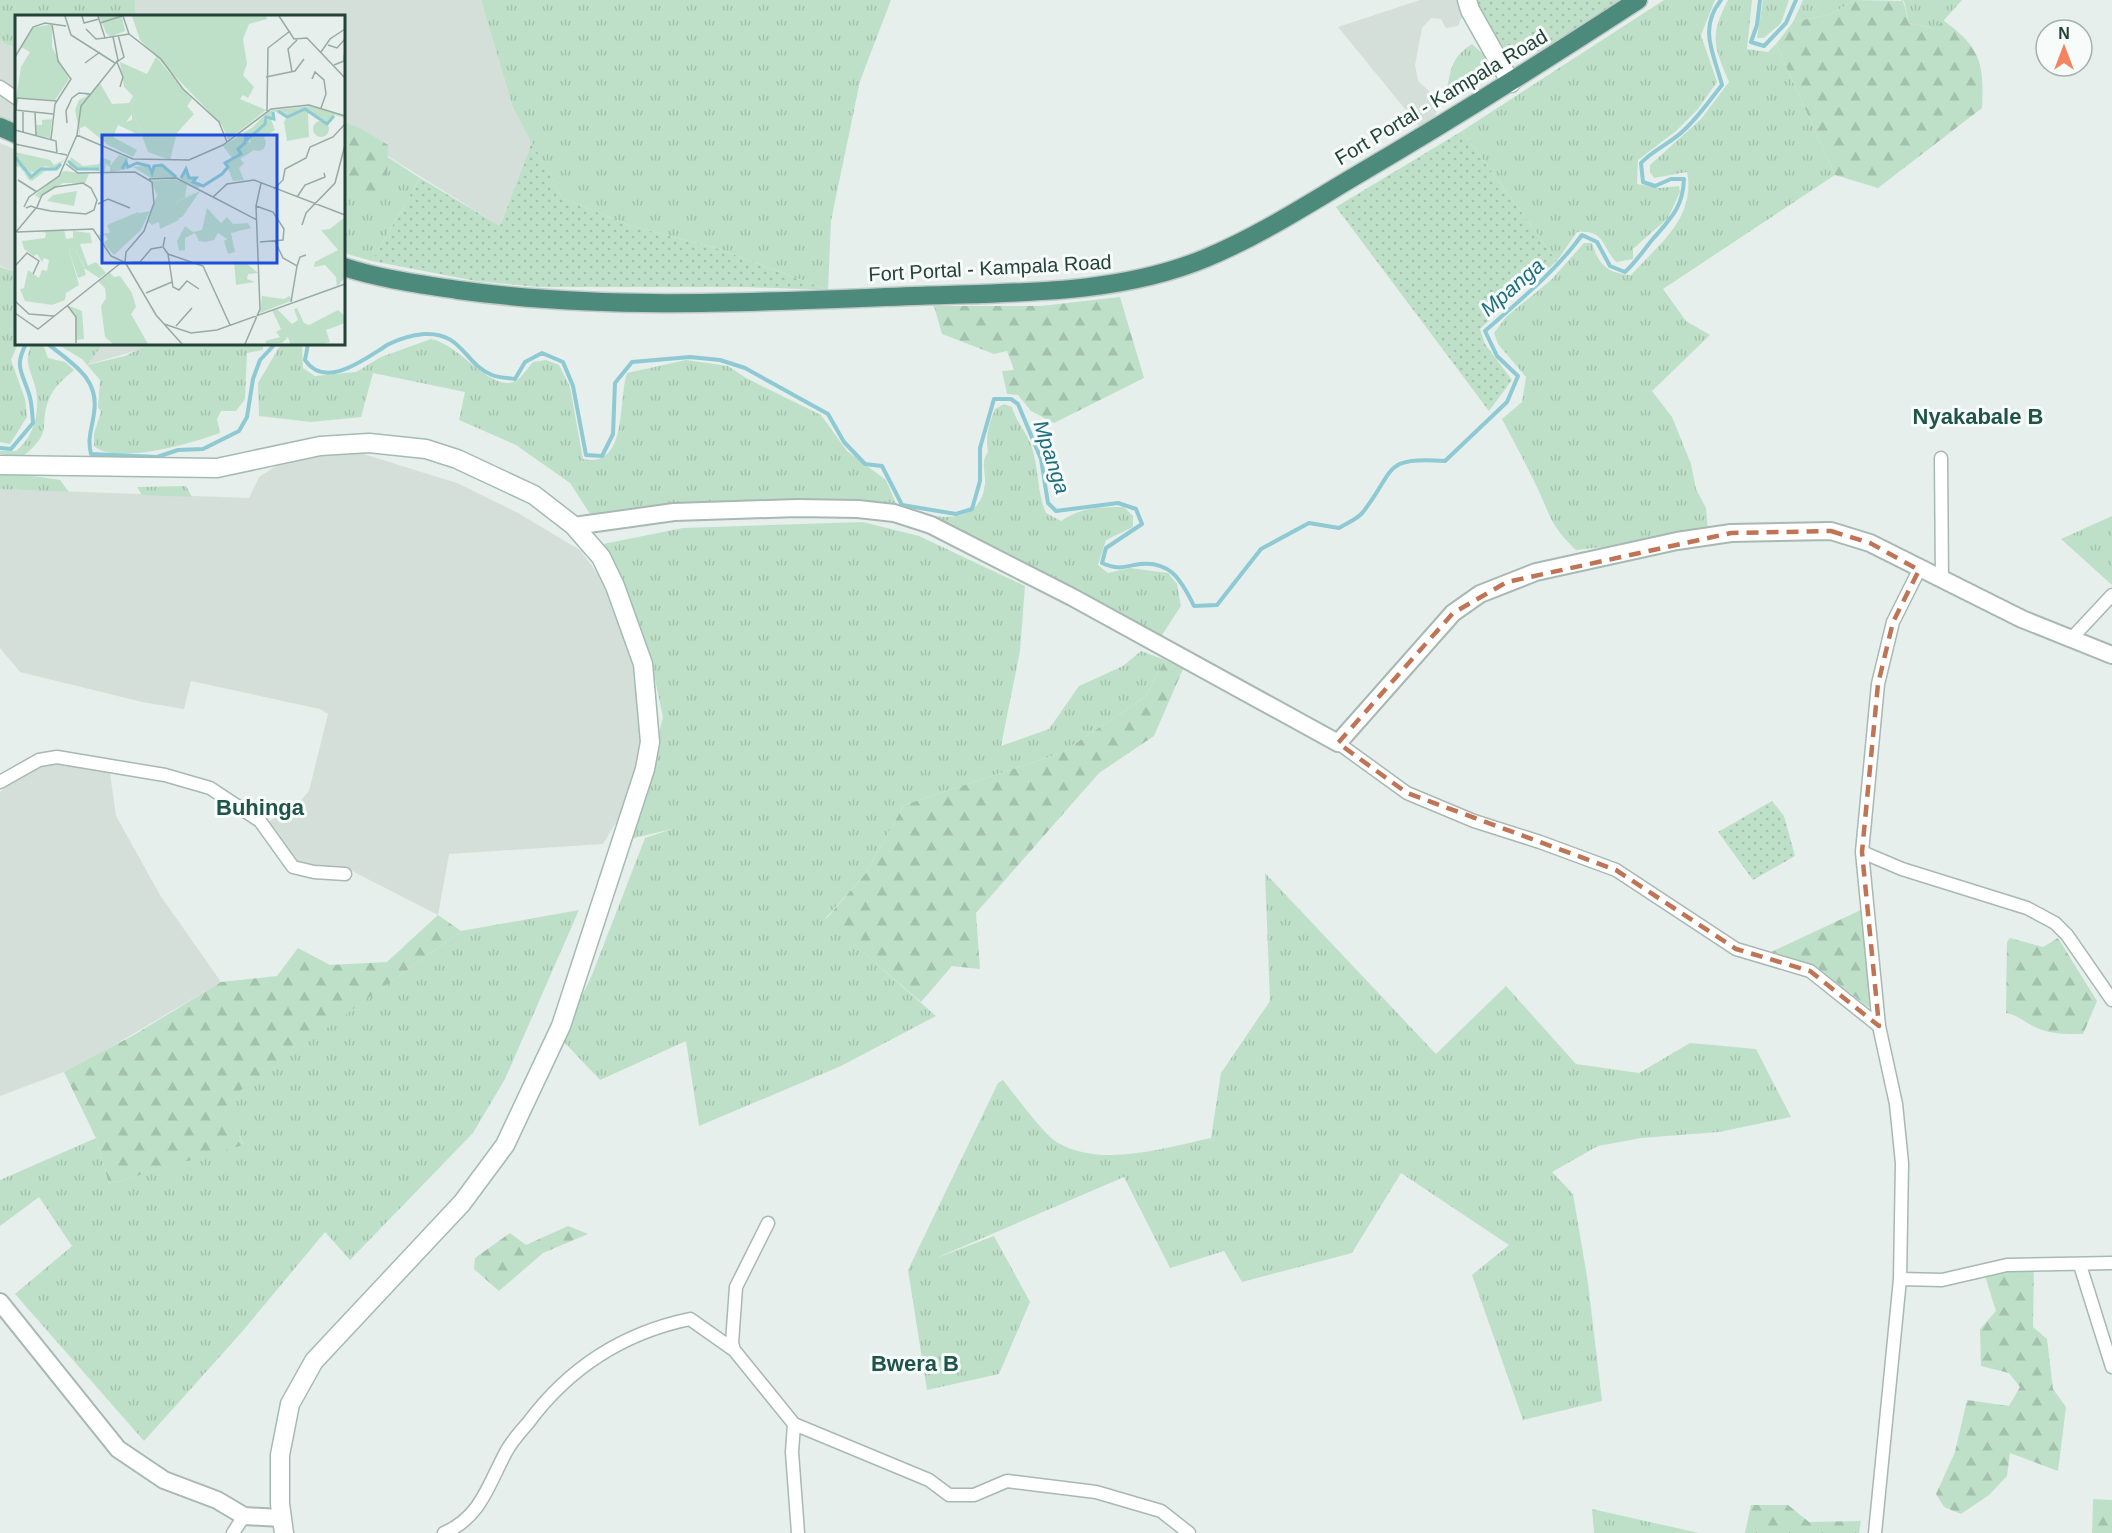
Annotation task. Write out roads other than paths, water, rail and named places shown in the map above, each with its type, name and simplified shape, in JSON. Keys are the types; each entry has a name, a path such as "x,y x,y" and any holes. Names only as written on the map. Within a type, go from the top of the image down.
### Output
{"highway":[{"name":"Fort Portal - Kampala Road","path":"345,267 374,277 458,290 515,298 589,302 870,298 1048,290 1126,282 1204,259 1264,229 1511,83 1638,0"},
{"path":"0,127 15,134"}],"main road":[{"path":"1467,0 1470,10 1511,83"},
{"path":"0,465 217,468 320,446 369,443 426,449 458,459 534,495 574,526 601,557 615,586 643,663 650,742 645,769 561,1026 505,1145 462,1203 314,1361 290,1404 280,1455 282,1518"}],"street":[{"path":"0,87 15,97"},
{"path":"1941,458 1942,580"},
{"path":"574,526 685,512 797,508 858,508 894,513 931,525 1072,597 1338,742 1407,793 1474,821 1616,870 1736,949 1810,971 1879,1026"},
{"path":"1338,742 1453,614 1480,594 1536,572 1677,541 1731,533 1781,530 1831,531 1870,543 1919,570 2070,640 2112,655"},
{"path":"1875,1533 1900,1279 1902,1163 1896,1104 1886,1047 1879,1026 1862,852 1878,684 1893,622 1919,570"},
{"path":"2070,640 2112,595"},
{"path":"0,782 39,760 57,757 165,775 210,788 260,821 293,867 314,872 345,874"},
{"path":"1862,852 1902,869 2027,908 2055,923 2067,935 2112,1000"},
{"path":"734,1350 736,1287 768,1223"},
{"path":"1900,1279 1942,1280 2007,1265 2112,1263"},
{"path":"2080,1265 2112,1367"},
{"path":"0,1302 118,1449 164,1480 217,1500 244,1516 282,1518"},
{"path":"444,1533 461,1526 488,1491 506,1450 544,1401 571,1375 616,1344 649,1329 690,1319 734,1350 794,1424 929,1479 949,1495 974,1495 1007,1481 1096,1492 1161,1511 1189,1533"},
{"path":"794,1424 792,1452 798,1533"},
{"path":"233,1533 244,1516"}],"waterway":[{"name":"Mpanga","path":"308,345 305,360 314,369 335,372 358,363 393,342 411,336 437,335 455,343 483,370 492,375 515,379 525,362 542,353 563,362 573,386 586,455 602,456 613,434 615,383 632,362 690,357 720,360 745,368 828,414 844,442 865,464 882,466 902,505 956,514 972,509 980,481 980,448 994,399 1011,399 1018,404 1041,459 1048,503 1056,511 1118,503 1136,509 1142,524 1106,548 1102,563 1118,567 1146,564 1165,568 1179,579 1194,606 1217,605 1261,549 1309,523 1339,528 1352,521 1363,512 1393,469 1410,461 1445,461 1507,402 1518,376 1497,356 1485,331 1548,274 1582,235 1597,242 1610,266 1625,272 1636,260 1678,206 1684,179 1671,179 1655,186 1643,182 1641,163 1688,127 1722,85 1712,52 1709,31 1710,21 1721,0"},
{"name":"Mpanga","path":"1760,0 1757,25 1751,42 1764,46 1786,23 1796,0"},
{"name":"Mpanga","path":"0,448 11,449 33,423 31,400 20,364 26,345"},
{"name":"Mpanga","path":"49,345 82,372 93,390 95,401 90,438 91,454 157,457 178,450 203,449 239,431 247,417 253,379 260,360 274,345"}],"district":[{"name":"Nyakabale B","path":"1978,416"},
{"name":"Buhinga","path":"260,807"},
{"name":"Bwera B","path":"915,1363"}]}
